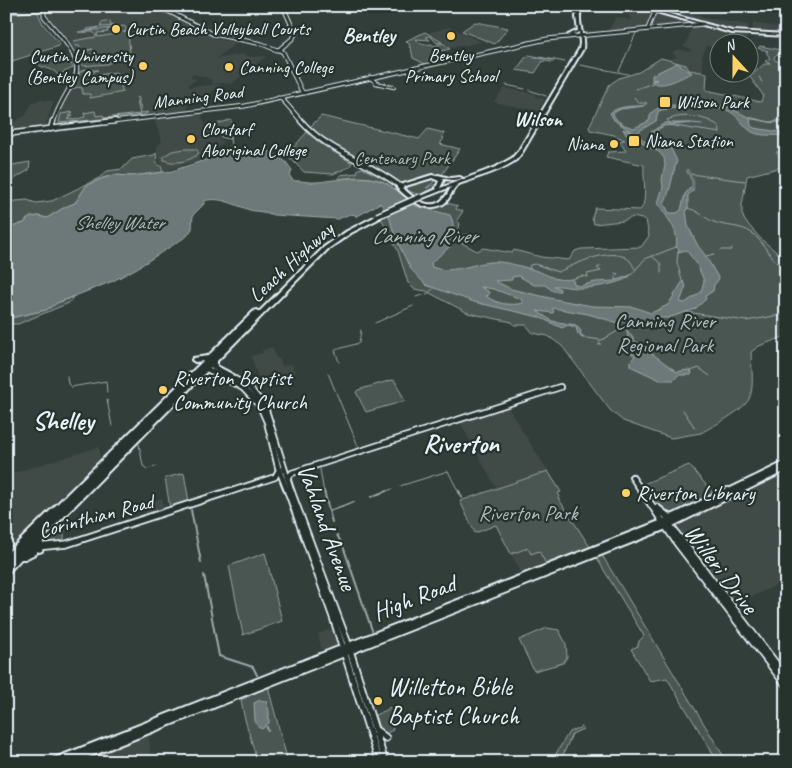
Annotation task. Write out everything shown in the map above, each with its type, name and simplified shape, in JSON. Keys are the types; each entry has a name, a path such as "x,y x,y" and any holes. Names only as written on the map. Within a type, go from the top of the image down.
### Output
{"highway":[{"name":"Leach Highway","path":"436,190 498,168 517,155 580,51 578,6"},
{"path":"578,6 574,20 579,34"},
{"path":"636,6 739,32"},
{"path":"640,6 657,10"},
{"path":"696,22 739,32"},
{"name":"Leach Highway","path":"29,547 212,358 344,232 505,161 518,150 579,46 579,34"},
{"path":"760,34 784,35"},
{"path":"505,161 517,155"},
{"path":"400,186 429,175 450,179 466,177"},
{"path":"432,176 442,180 436,190 446,196 435,204 426,204 416,200 400,186 432,176"},
{"path":"400,186 419,203 430,206 446,200 451,189 458,182"},
{"name":"Leach Highway","path":"328,246 378,216"},
{"path":"213,372 196,366 193,360 212,358 214,367 230,376"},
{"name":"Leach Highway","path":"6,560 29,547 202,368"},
{"path":"6,569 29,547"}],"main road":[{"path":"42,8 54,6"},
{"path":"6,11 60,6"},
{"path":"160,6 177,13 202,30 215,35 278,48 284,51 304,91"},
{"path":"278,48 285,44 295,32 282,7"},
{"path":"42,8 44,15 75,57 80,67 75,78 59,100"},
{"path":"42,8 45,22 75,64 73,77 59,100 51,128"},
{"path":"649,27 657,10"},
{"name":"Manning Road","path":"689,24 696,22"},
{"name":"Manning Road","path":"6,133 241,107 281,99 304,91 547,38 649,27 703,24"},
{"path":"52,26 57,28"},
{"path":"370,78 376,83 394,87"},
{"name":"Manning Road","path":"6,133 161,115 193,109 246,105 284,99 304,91"},
{"path":"281,99 290,110"},
{"path":"281,99 322,142 400,186"},
{"path":"273,100 280,101 322,143 345,158 400,186"},
{"path":"51,128 54,105"},
{"path":"138,117 155,113 161,115"},
{"name":"Vahland Avenue","path":"202,368 230,376 248,386 263,404 301,521 374,728 381,742 381,761"},
{"name":"Vahland Avenue","path":"213,372 244,388 262,409 277,459 285,474"},
{"name":"Corinthian Road","path":"237,490 557,387"},
{"path":"276,444 273,442 277,459"},
{"name":"High Road","path":"666,523 786,464"},
{"name":"High Road","path":"68,762 666,523 786,468"},
{"name":"Corinthian Road","path":"29,547 62,545 285,474"},
{"path":"633,479 657,508 666,523"},
{"path":"641,488 666,523"},
{"path":"657,508 668,517 673,518"},
{"name":"Willeri Drive","path":"666,523 786,676"},
{"name":"Willeri Drive","path":"666,523 786,685"},
{"name":"Vahland Avenue","path":"347,649 371,736 381,761"},
{"name":"High Road","path":"53,762 347,649"},
{"path":"371,736 381,742"}],"shaded area":[{"name":"Curtin University (Bentley Campus)","path":"68,6 154,6 178,15 198,29 213,36 212,38 239,41 215,59 243,54 251,57 267,56 231,84 222,83 212,84 211,79 193,74 190,77 197,79 189,84 189,87 222,84 203,99 187,103 188,109 186,111 59,125 57,124 60,107 80,74 82,64 49,17 47,11"},
{"path":"614,6 633,6 682,19 680,24 611,31 609,30 616,17 631,20 629,15 618,13 620,8"},
{"path":"643,6 669,7 668,9 701,15 700,17 749,25 746,32 740,32"},
{"path":"753,23 786,28 786,31 780,33 752,32"},
{"path":"699,24 731,32 710,32 710,46 707,46 702,56 703,72 689,70 686,65 669,60 677,56 672,53 678,49 689,52 692,49 682,46 686,44 691,29 686,25"},
{"name":"Bentley Primary School","path":"449,27 481,42 451,48 440,39 428,33"},
{"path":"504,88 536,94 535,97 545,99 538,111 494,102"},
{"path":"41,100 54,101 46,125 39,128 6,131 6,126 25,116 33,102"},
{"name":"Clontarf Aboriginal College","path":"201,112 205,125 209,124 210,131 224,142 201,160 164,171 156,151 158,145 162,142 154,118"},
{"path":"272,347 282,366 292,364 295,374 260,383 251,356 263,353 262,350"},
{"path":"507,406 548,471 496,488 460,422"},
{"path":"99,447 100,462 6,554 6,502 13,500 13,473"},
{"path":"786,472 786,520 775,526 786,538 786,581 733,605 674,527 674,524"},
{"path":"162,498 164,510 146,515 145,503"},
{"path":"528,548 539,551 546,564 522,574 511,554"},
{"path":"332,629 338,645 322,651 318,634"},
{"path":"147,735 149,736 151,762 97,762 102,760 102,753"}],"green space":[{"path":"37,11 43,24 59,43 59,46 6,63 6,13"},
{"path":"110,21 111,26 117,25 118,27 124,26 126,31 123,32 128,33 130,53 107,64 82,66 81,52 93,49 81,51 79,46 75,46 73,41 96,37 93,32 87,32 87,29 101,27 101,23","holes":["117,26 114,30 119,30 118,34 116,31 116,34 98,37 97,33 108,32 107,30 112,28 88,31 101,27"]},
{"path":"475,22 508,28 495,44 462,31"},
{"path":"425,32 442,42 437,43 430,36 426,37 430,40 416,39 419,42 434,46 443,43 450,49 431,53 434,57 432,58 436,62 425,64 413,58 410,45 406,41"},
{"name":"Canning River Regional Park","path":"760,46 781,50 781,54 774,58 776,61 786,62 786,152 776,152 786,166 747,176 742,214 745,221 761,239 786,260 786,336 759,346 751,352 751,394 746,404 734,413 701,433 671,438 623,421 610,410 562,346 548,336 533,333 526,325 514,325 512,322 468,313 426,291 414,289 408,283 398,251 381,218 413,202 421,206 432,207 445,202 457,206 456,209 463,211 457,220 460,224 455,239 458,240 458,235 471,234 473,242 466,241 462,243 477,251 483,248 512,253 514,250 541,257 569,260 575,251 581,249 641,247 649,236 646,220 633,217 623,221 594,224 592,218 595,208 640,210 644,202 644,165 606,157 608,152 626,151 619,141 625,140 614,135 590,130 589,127 609,85 619,78 639,72 661,58 686,65 689,70 707,73 706,90 761,102 763,95 754,82 760,82 760,68 764,64 770,64 765,61 770,58 766,52 768,51 760,49"},
{"path":"68,57 73,68 58,75 53,70 42,67 37,63"},
{"path":"526,57 554,60 553,62 543,61 535,73 516,70"},
{"path":"86,69 98,70 94,71 94,76 115,72 119,75 124,92 90,98 90,94 83,94 82,88 77,87 67,93 81,71"},
{"path":"136,97 139,98 142,113 149,112 144,115 59,123 61,114 73,112 69,116 73,116 68,119 74,120 85,117 84,113 95,111 96,116 103,115 104,118 140,114"},
{"name":"Centenary Park","path":"321,116 419,139 428,129 444,133 442,137 444,138 440,144 460,149 441,176 430,175 398,182 338,151 309,128"},
{"path":"230,120 236,126 230,133 230,139 223,138 212,131 213,125"},
{"path":"307,132 321,144 352,163 349,167 333,174 304,172 287,155"},
{"path":"196,149 199,153 183,161 173,162 164,160 164,156 172,151"},
{"path":"156,153 157,164 161,166 163,172 132,176 114,175 103,178 86,186 75,203 47,218 38,216 6,229 6,202 27,200 36,203 52,201 99,178 107,171 122,169 132,159"},
{"path":"30,162 29,170 6,184 6,166"},
{"path":"362,168 385,179 410,199 396,188 394,189 388,184 375,179 353,177 338,179 340,175 357,173 358,169"},
{"path":"433,179 434,182 426,188 436,184 436,187 418,195 407,190 408,185 422,180"},
{"path":"73,297 69,303 18,324 6,324 6,319 46,310 57,303"},
{"path":"392,380 395,381 405,401 366,412 356,392"},
{"path":"689,465 713,493 668,515 641,485"},
{"name":"Riverton Park","path":"548,471 561,492 558,493 560,497 558,498 590,547 546,564 539,551 531,554 528,548 511,554 496,525 475,533 460,501"},
{"path":"184,473 189,502 170,508 165,478"},
{"path":"64,525 64,540 62,543 40,545 41,537 51,526"},
{"path":"265,553 282,621 243,635 229,566"},
{"path":"602,555 727,762 718,762 667,678 650,681 631,649 638,646 639,641 644,636 596,557"},
{"path":"547,628 559,630 566,644 567,657 563,663 534,671 519,640"},
{"path":"269,686 288,762 257,762 244,715 241,700"},
{"path":"389,707 391,709 393,730 385,734 380,731 375,715 387,710"},
{"path":"582,727 583,729 572,734 560,762 551,762 569,732"}],"water":[{"path":"677,63 692,73 677,80 661,84 651,81 657,80 652,79 652,75"},
{"name":"Shelley Water","path":"689,103 726,106 748,117 770,122 786,119 773,123 750,119 751,126 754,128 786,133 786,136 756,134 727,110 704,106 661,110 658,112 656,121 639,131 638,134 645,141 660,146 662,144 651,132 665,123 691,123 664,126 657,130 658,137 668,143 677,161 664,203 669,213 677,213 681,210 685,194 691,187 694,187 693,191 688,195 688,208 686,210 688,226 719,279 714,285 713,291 705,296 706,299 695,309 668,318 657,318 651,322 644,321 628,324 553,308 553,313 537,311 552,321 576,325 581,331 580,334 586,338 582,338 578,334 576,327 568,325 562,328 539,317 474,302 426,285 410,268 395,237 389,216 380,203 356,217 356,215 350,214 338,219 273,215 227,202 210,200 204,201 204,204 193,215 192,229 187,236 137,268 113,281 57,303 46,310 6,319 6,229 24,223 30,217 47,218 75,203 86,186 103,178 114,175 132,176 172,171 232,151 248,150 272,152 286,162 292,170 290,176 293,181 314,182 347,178 377,180 386,183 394,189 396,188 416,206 450,215 453,222 454,243 431,263 432,267 449,270 482,263 503,262 531,269 556,279 572,279 575,285 580,286 595,282 614,281 631,275 622,281 598,286 577,288 554,286 560,289 560,291 553,291 545,285 534,285 519,276 512,277 512,280 495,281 511,289 554,299 592,306 634,307 651,313 668,305 683,281 686,286 680,302 685,303 701,292 704,281 697,264 686,250 678,252 674,229 658,203 663,187 664,158 659,152 648,147 632,134 625,133 623,129 632,132 614,120 610,113 621,108 630,106 643,106 621,109 613,113 618,121 634,128 649,121 651,113 661,107","holes":["481,287 493,289 521,299 523,303 499,303 486,296 489,295 489,292"]},
{"path":"627,330 635,341 677,372 688,370 692,372 691,375 678,375 674,380 660,380 630,366 630,362 635,356 631,353 633,351 628,342"},
{"path":"260,700 266,701 269,711 269,723 262,729 258,727 255,721 254,703"}],"waterway":[{"path":"774,6 786,9"},
{"path":"619,71 636,33"},
{"path":"529,55 565,62"},
{"path":"580,65 628,74"},
{"path":"636,89 653,83"},
{"path":"506,85 525,89"},
{"path":"529,90 546,96"},
{"path":"634,97 639,103 647,103 643,106"},
{"path":"668,125 720,133 719,126 700,118 680,117 667,120 670,123"},
{"path":"539,126 547,127 549,123"},
{"path":"691,123 702,124"},
{"path":"229,132 232,151"},
{"path":"687,170 693,182 692,190"},
{"path":"690,174 745,181"},
{"path":"687,208 714,222 748,230 761,242 776,261 786,269"},
{"path":"652,256 676,247"},
{"path":"721,250 731,250 732,248"},
{"path":"678,252 677,262 682,281"},
{"path":"706,256 714,254"},
{"path":"529,269 530,265 535,264 558,272 582,261 612,255 628,259 635,269"},
{"path":"631,275 645,259 652,256"},
{"path":"652,256 661,264 661,273"},
{"path":"572,279 582,276 588,277 587,274 601,271 597,268 601,266"},
{"path":"615,273 618,274 615,277 617,280"},
{"path":"416,297 427,294 433,289"},
{"path":"375,323 413,306"},
{"path":"686,312 746,321 786,314"},
{"path":"586,338 602,340 625,327"},
{"path":"339,362 335,350 359,343 361,330"},
{"path":"598,345 601,344 599,341"},
{"path":"691,371 699,368 710,376"},
{"path":"328,373 358,446"},
{"path":"67,376 68,384 71,387 106,381 107,392"},
{"path":"107,400 112,426"},
{"path":"683,410 695,428"},
{"path":"139,444 143,466 147,469 156,466"},
{"path":"320,469 324,493"},
{"path":"400,486 448,471 459,493"},
{"path":"382,493 392,489"},
{"path":"324,491 329,511"},
{"path":"371,497 386,491"},
{"path":"459,491 462,498"},
{"path":"329,511 354,502"},
{"path":"191,510 201,562"},
{"path":"329,511 332,522"},
{"path":"337,535 343,546 372,630"},
{"path":"204,575 219,656 253,667 257,675"},
{"path":"267,727 268,731"}],"place":[{"name":"Curtin Beach Volleyball Courts","path":"116,29"},
{"name":"Bentley Primary School","path":"451,36"},
{"name":"Curtin University (Bentley Campus)","path":"143,66"},
{"name":"Canning College","path":"229,67"},
{"name":"Wilson Park","path":"665,102"},
{"name":"Clontarf Aboriginal College","path":"191,139"},
{"name":"Niana Station","path":"634,141"},
{"name":"Niana","path":"614,144"},
{"name":"Riverton Baptist Community Church","path":"163,390"},
{"name":"Riverton Library","path":"626,493"},
{"name":"Willetton Bible Baptist Church","path":"378,701"}],"district":[{"name":"Bentley","path":"369,35"},
{"name":"Wilson","path":"538,119"},
{"name":"Shelley","path":"63,420"},
{"name":"Riverton","path":"461,443"}],"water label":[{"name":"Canning River","path":"424,236"}]}
